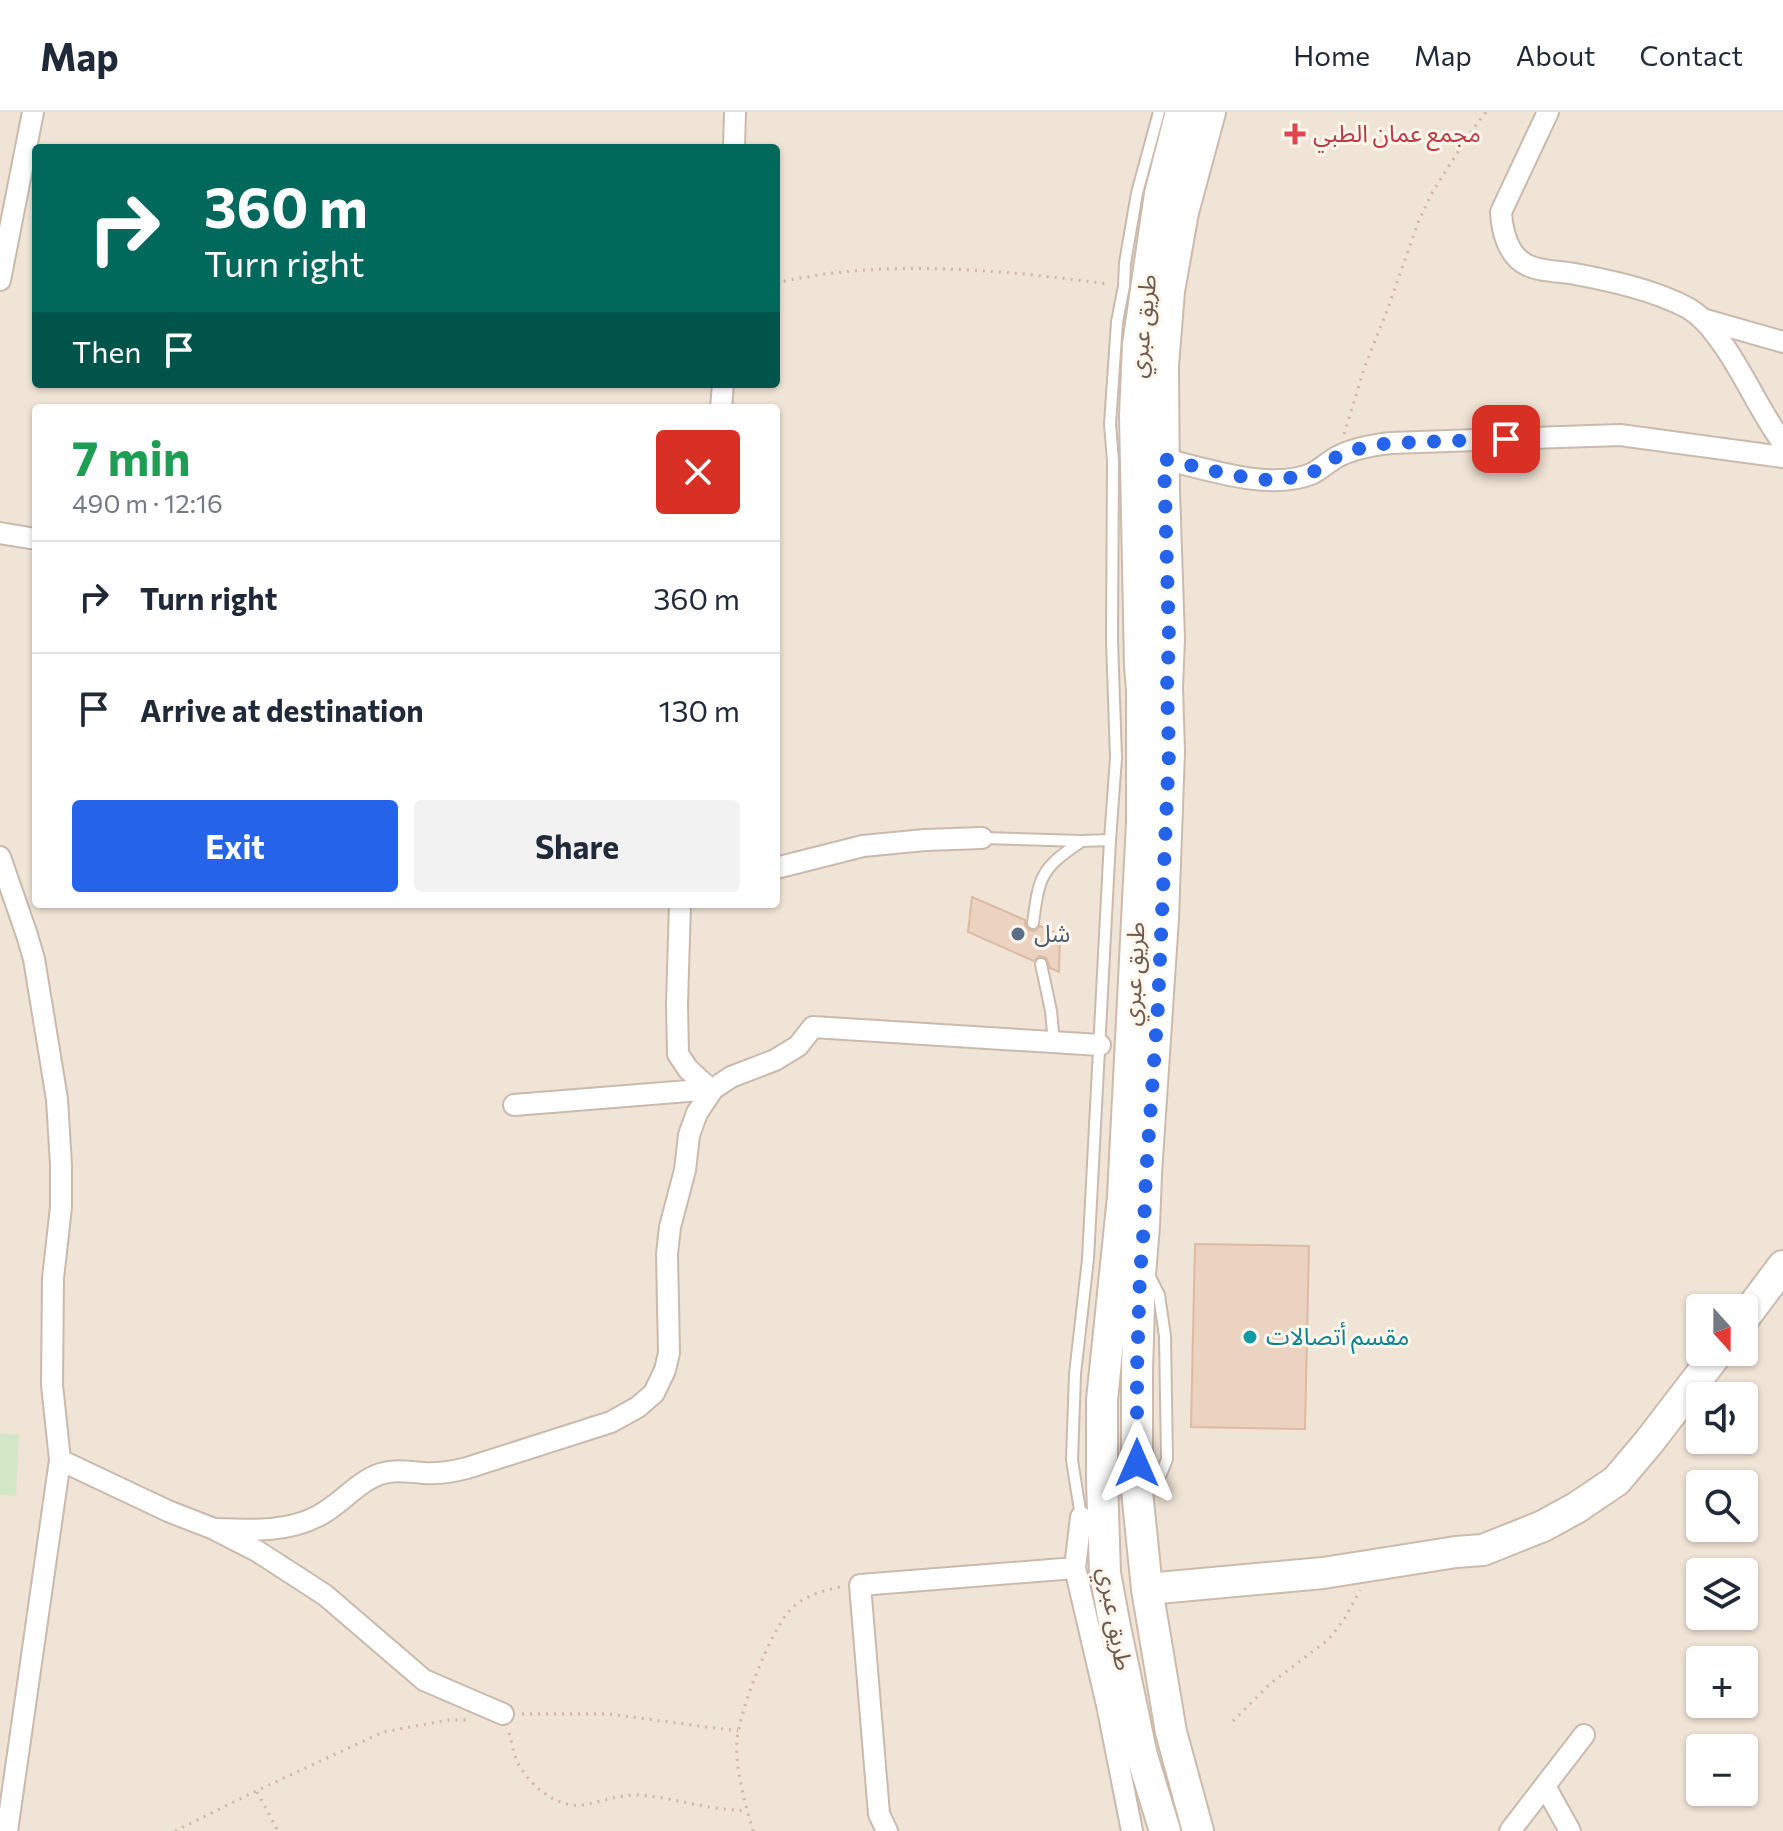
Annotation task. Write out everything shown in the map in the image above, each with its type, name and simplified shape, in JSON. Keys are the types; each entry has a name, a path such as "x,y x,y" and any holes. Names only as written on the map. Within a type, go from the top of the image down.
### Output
{"main road":[{"name":"طريق عبري","path":"1165,1831 1142,1756 1105,1573 1102,1400 1123,1197 1142,822 1142,690 1126,638 1138,345 1160,194 1181,112"},
{"name":"طريق عبري","path":"1196,1823 1171,1732 1147,1589 1137,1491 1137,1370 1169,752 1163,366 1169,291 1183,212 1210,112"},
{"path":"1758,1299 1783,1266"},
{"path":"1147,1589 1323,1573 1483,1550 1543,1526 1616,1481 1707,1366"},
{"path":"1102,1400 1114,1475 1123,1487 1137,1491"},
{"path":"1131,1706 1141,1703 1155,1714 1196,1823"}],"street":[{"path":"0,280 33,112"},
{"path":"734,144 735,112"},
{"path":"1548,112 1501,212 1502,230 1517,257 1526,265 1654,295 1687,308 1706,320 1783,342"},
{"path":"1706,320 1739,366 1783,443"},
{"path":"1164,459 1231,475 1274,481 1310,474 1338,456 1367,446 1620,435 1783,457"},
{"path":"0,533 32,538"},
{"path":"780,867 863,846 982,838"},
{"path":"0,857 34,959 57,1099 61,1207 53,1278 52,1385 60,1460 7,1831"},
{"path":"680,908 678,1054 688,1069 712,1090"},
{"path":"214,1529 262,1531 292,1525 317,1517 376,1476 404,1470 435,1473 457,1471 611,1422 638,1407 654,1393 669,1353 667,1254 670,1227 685,1170 689,1135 697,1113 712,1090 731,1077 775,1060 798,1046 813,1027 1100,1045"},
{"path":"514,1105 712,1090"},
{"path":"60,1460 257,1551 325,1595 424,1680 503,1714"},
{"path":"1081,1517 1075,1568 1132,1831"},
{"path":"887,1831 879,1814 860,1585 1075,1568"},
{"path":"1510,1831 1584,1735"},
{"path":"1545,1786 1570,1831"}],"lane":[{"path":"1081,1517 1072,1460 1075,1374 1088,1259 1110,840 1126,638 1110,424 1117,322 1125,263 1137,193 1159,112"},
{"path":"982,838 1110,840"},
{"path":"1033,923 1038,888 1048,867 1081,841"},
{"path":"1041,964 1054,1043"}],"path":[{"path":"1338,456 1365,366 1419,220 1433,191 1486,112"},
{"path":"780,282 832,273 896,269 982,271 1124,286"},
{"path":"1233,1721 1270,1684 1329,1639 1363,1586 1384,1565"},
{"path":"753,1831 737,1761 738,1731 760,1666 789,1610 803,1599 822,1591 860,1585"},
{"path":"503,1714 519,1765 536,1785 565,1805 580,1806 635,1795 747,1811"},
{"path":"175,1831 383,1732 449,1720 475,1720 503,1714 609,1714 738,1731"},
{"path":"256,1791 278,1831"}],"shaded area":[{"path":"0,112 1783,112 1783,1831 0,1831"}],"green space":[{"path":"0,1433 19,1435 16,1496 0,1495"}],"building":[{"path":"972,897 1025,920 1029,930 1035,931 1040,926 1060,935 1059,972 1050,968 1044,957 1039,956 1034,961 968,932"},
{"name":"مقسم أتصالات","path":"1195,1244 1309,1246 1305,1429 1191,1427"}],"place":[{"name":"مجمع عمان الطبي","path":"1295,134"},
{"name":"شل","path":"1018,934"},
{"name":"مقسم أتصالات","path":"1250,1337"}],"route":[{"path":"1137,1463 1140,1274 1163,918 1169,752 1164,459 1231,475 1274,481 1310,474 1338,456 1367,446 1506,439"}]}
